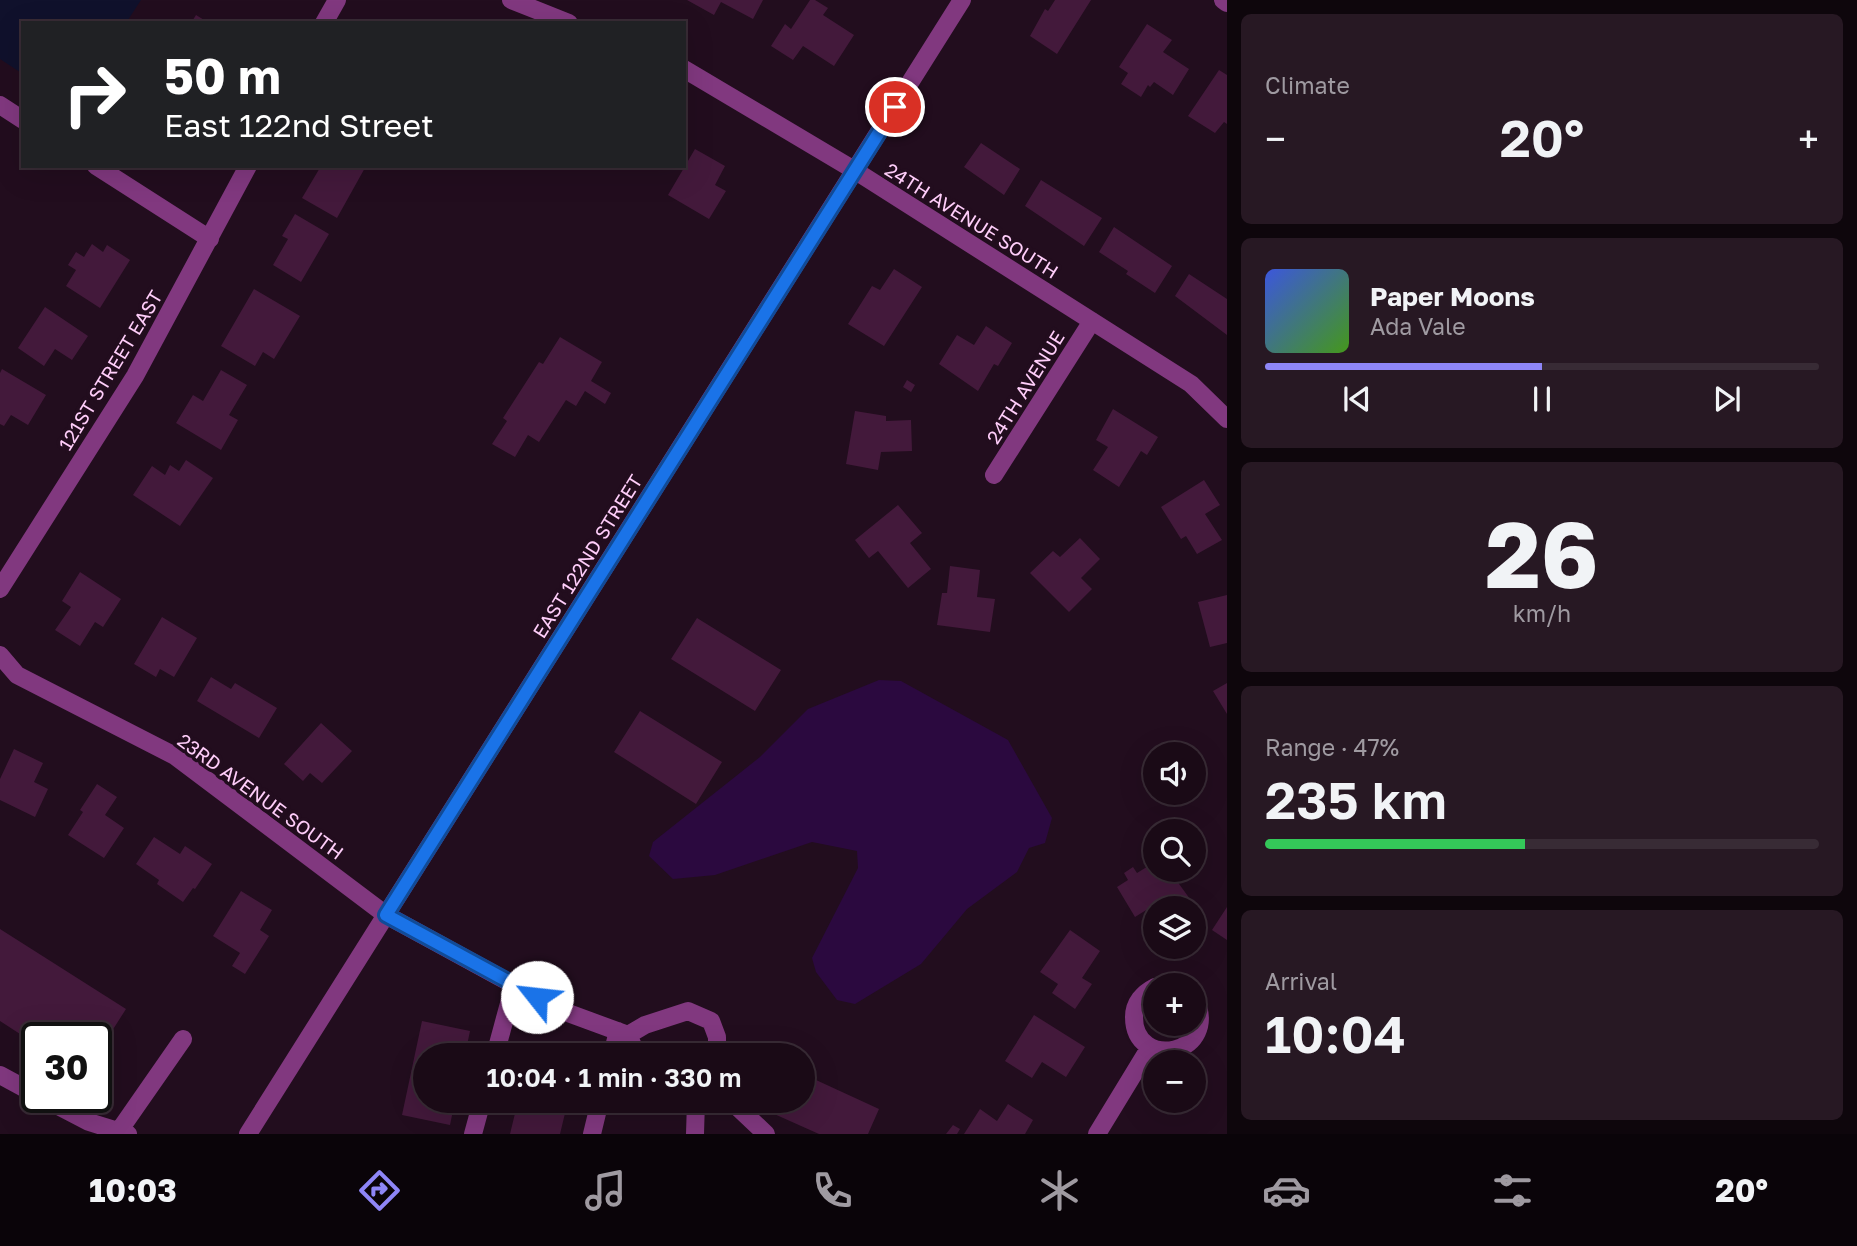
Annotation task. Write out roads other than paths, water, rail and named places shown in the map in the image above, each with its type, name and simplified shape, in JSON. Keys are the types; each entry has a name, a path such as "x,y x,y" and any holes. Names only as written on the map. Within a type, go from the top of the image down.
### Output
{"street":[{"path":"325,21 337,0"},
{"path":"511,0 564,21"},
{"name":"EAST 122ND STREET","path":"248,1134 962,0"},
{"name":"24TH AVENUE SOUTH","path":"686,70 854,170 1191,384 1227,419"},
{"path":"0,105 21,119"},
{"path":"99,168 210,239"},
{"name":"121ST STREET EAST","path":"0,589 135,376 247,168"},
{"name":"24TH AVENUE","path":"994,475 1092,321"},
{"name":"23RD AVENUE SOUTH","path":"0,656 17,675 175,756 386,915 560,1010 623,1033"},
{"path":"498,1043 514,985"},
{"path":"1143,995 1134,1013 1135,1027 1150,1047 1163,1051 1175,1050 1188,1045 1195,1036"},
{"path":"618,1043 623,1033 688,1011 711,1021 717,1043"},
{"path":"623,1033 630,1043"},
{"path":"72,1113 89,1122 124,1132 183,1039"},
{"path":"1097,1134 1150,1047"},
{"path":"0,1075 21,1086"},
{"path":"472,1134 478,1113"},
{"path":"592,1134 597,1113"},
{"path":"695,1134 696,1113"},
{"path":"744,1113 766,1134"}]}
